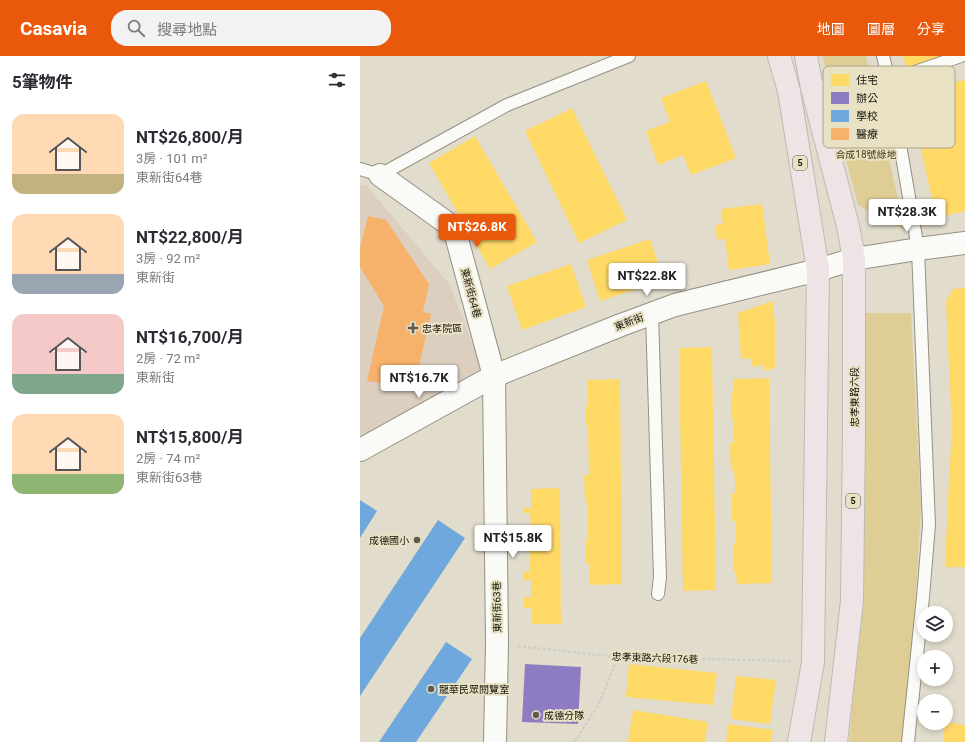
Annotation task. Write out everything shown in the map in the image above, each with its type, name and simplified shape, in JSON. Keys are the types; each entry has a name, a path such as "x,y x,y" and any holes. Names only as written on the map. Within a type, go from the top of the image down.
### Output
{"main road":[{"name":"5","path":"779,56 789,91 818,270 813,662 799,742"},
{"name":"忠孝東路六段","path":"806,56 812,88 823,130"},
{"name":"忠孝東路六段","path":"828,148 848,226 854,259 852,601 836,742"}],"street":[{"name":"東新街64巷","path":"370,172 454,228 494,376"},
{"name":"東新街","path":"360,450 494,376 620,325 675,305 818,270 854,259 918,248 965,243"},
{"name":"東新街63巷","path":"494,376 498,742"}],"lane":[{"path":"370,172 507,105 629,56"},
{"path":"883,56 885,66"},
{"path":"932,66 961,56"},
{"path":"812,88 823,87"},
{"path":"901,148 918,248 929,525 908,742"},
{"path":"652,313 660,576 658,594"}],"path":[{"name":"忠孝東路六段176巷","path":"497,643 618,657 813,662"},
{"path":"575,742 599,703 618,657"}],"shaded area":[{"name":"忠孝院區","path":"360,185 366,185 450,285 483,371 360,435"}],"green space":[{"path":"823,56 866,56 868,66 825,66"},
{"name":"合成18號綠地","path":"843,148 887,148 905,230 858,205"},
{"path":"863,313 911,313 921,509 907,742 849,742 862,600"}],"building: 住宅":[{"path":"903,56 964,56 926,66 906,66"},
{"path":"965,80 965,211 936,218 921,148 955,148 955,82"},
{"path":"706,81 736,158 691,175 683,155 658,165 646,131 670,122 661,98"},
{"path":"572,108 627,220 579,243 525,131"},
{"path":"475,136 537,242 490,269 429,163"},
{"path":"762,204 770,264 729,270 725,239 717,240 715,225 723,224 721,209"},
{"path":"650,239 664,280 600,301 587,260"},
{"path":"571,264 586,307 522,330 507,286"},
{"path":"965,288 965,567 945,567 952,430 946,301 953,289"},
{"path":"773,301 773,318 775,317 775,368 765,371 763,365 753,367 750,358 741,359 738,313"},
{"path":"712,347 716,590 683,591 679,348"},
{"path":"769,378 772,583 737,584 736,572 733,572 733,544 736,544 736,521 732,521 732,493 735,493 735,484 734,470 731,470 730,443 734,443 733,419 731,419 731,393 734,393 733,379"},
{"path":"620,379 622,584 589,585 589,563 585,564 585,541 588,541 588,503 585,503 584,475 589,475 588,425 586,425 585,406 588,406 588,380"},
{"path":"560,488 561,624 532,624 532,608 524,608 524,597 531,597 531,580 523,580 523,572 530,572 530,541 523,542 523,531 531,531 530,513 524,513 524,508 531,508 531,489"},
{"path":"629,664 717,673 713,705 626,697"},
{"path":"736,676 776,680 770,724 731,719"},
{"path":"633,710 708,722 705,742 628,742"},
{"path":"953,723 965,725 965,742 943,742 944,730 953,730"},
{"path":"728,724 773,730 771,742 726,742"}],"building: 辦公":[{"path":"525,664 581,667 578,724 522,722"}],"building: 學校":[{"path":"360,500 377,511 360,538"},
{"path":"438,520 465,538 360,696 360,638"},
{"path":"446,642 472,659 416,742 379,742"}],"building: 醫療":[{"path":"368,216 386,220 429,284 423,312 431,314 416,379 398,375 395,385 367,381 384,306 360,267 360,248"}],"place":[{"name":"忠孝院區","path":"413,328"},
{"name":"成德國小","path":"417,540"},
{"name":"龍華民眾閱覽室","path":"431,689"},
{"name":"成德分隊","path":"536,715"}]}
